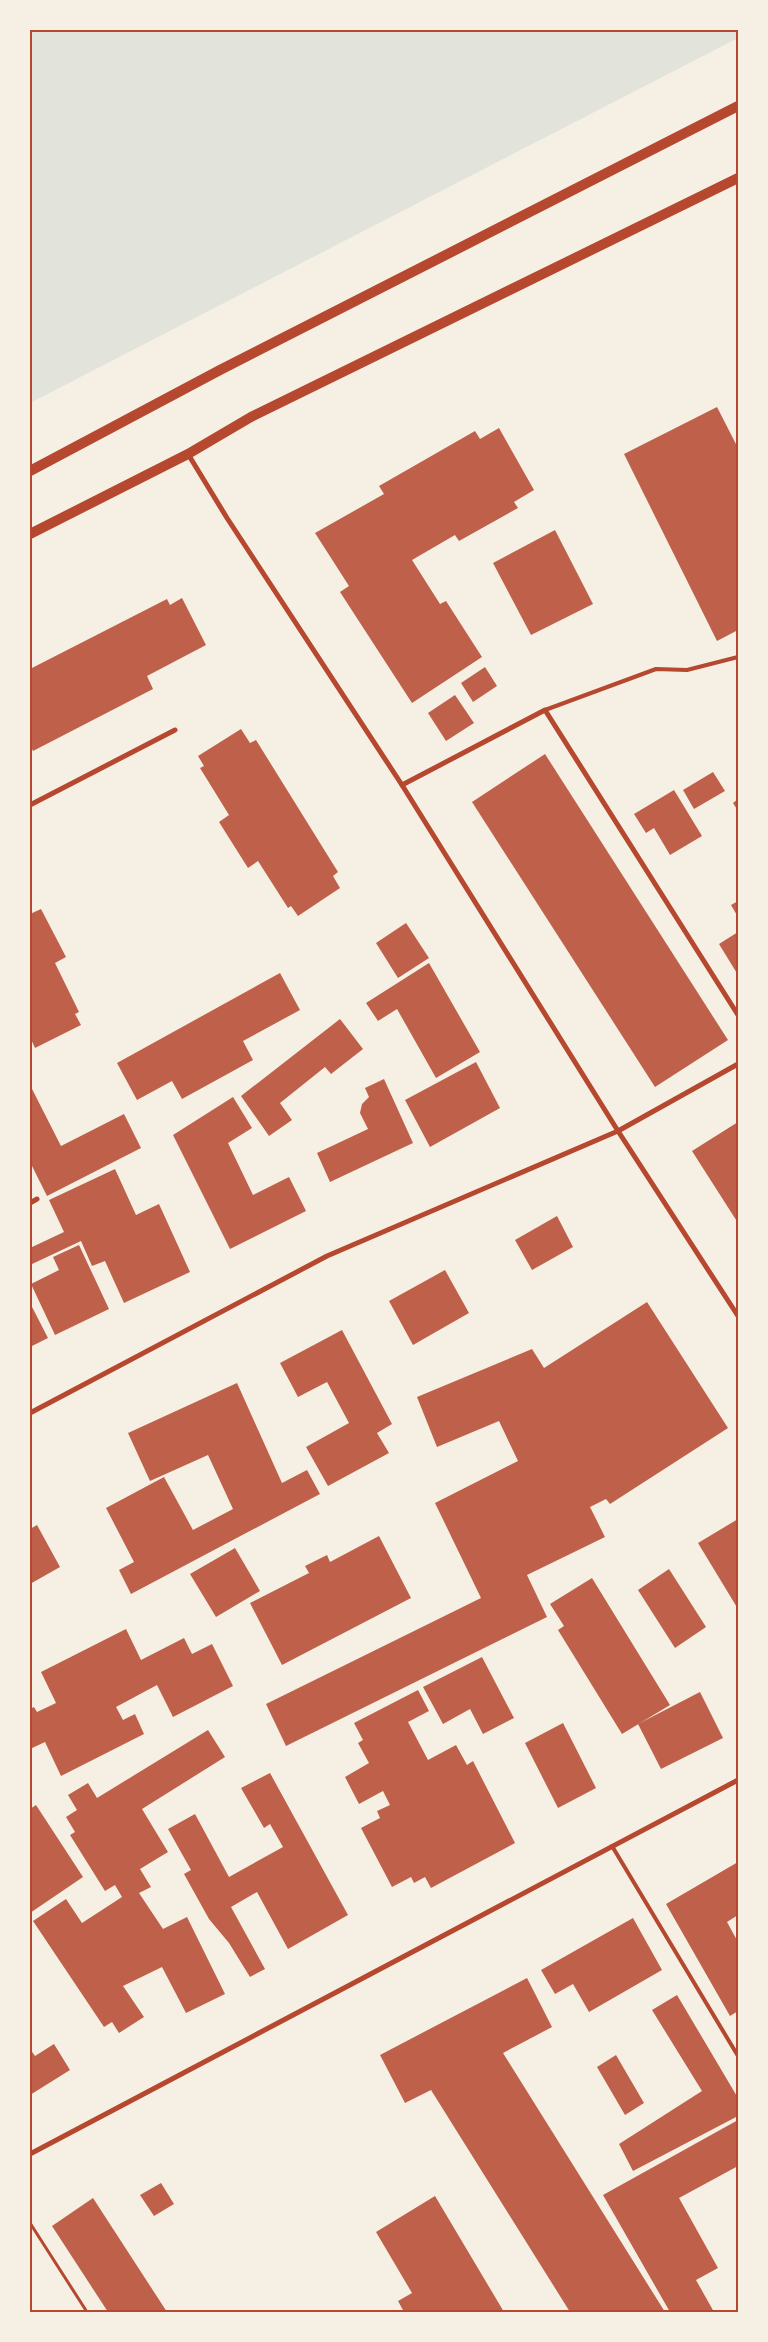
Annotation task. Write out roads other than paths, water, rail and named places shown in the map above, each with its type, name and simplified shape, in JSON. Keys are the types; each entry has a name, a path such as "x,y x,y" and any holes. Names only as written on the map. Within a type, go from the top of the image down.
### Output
{"main road":[{"path":"30,470 220,370 738,106"},
{"path":"30,534 188,454 251,417 738,178"}],"street":[{"path":"188,454 227,518 402,784 618,1131 738,1316"},
{"path":"402,784 544,710 738,1015"},
{"path":"30,805 175,730"},
{"path":"30,1413 327,1256 618,1131 738,1064"},
{"path":"30,1203 37,1199"},
{"path":"30,2154 738,1780"}],"lane":[{"path":"544,710 656,669 687,670 738,657"},
{"path":"612,1846 738,2056"}]}
